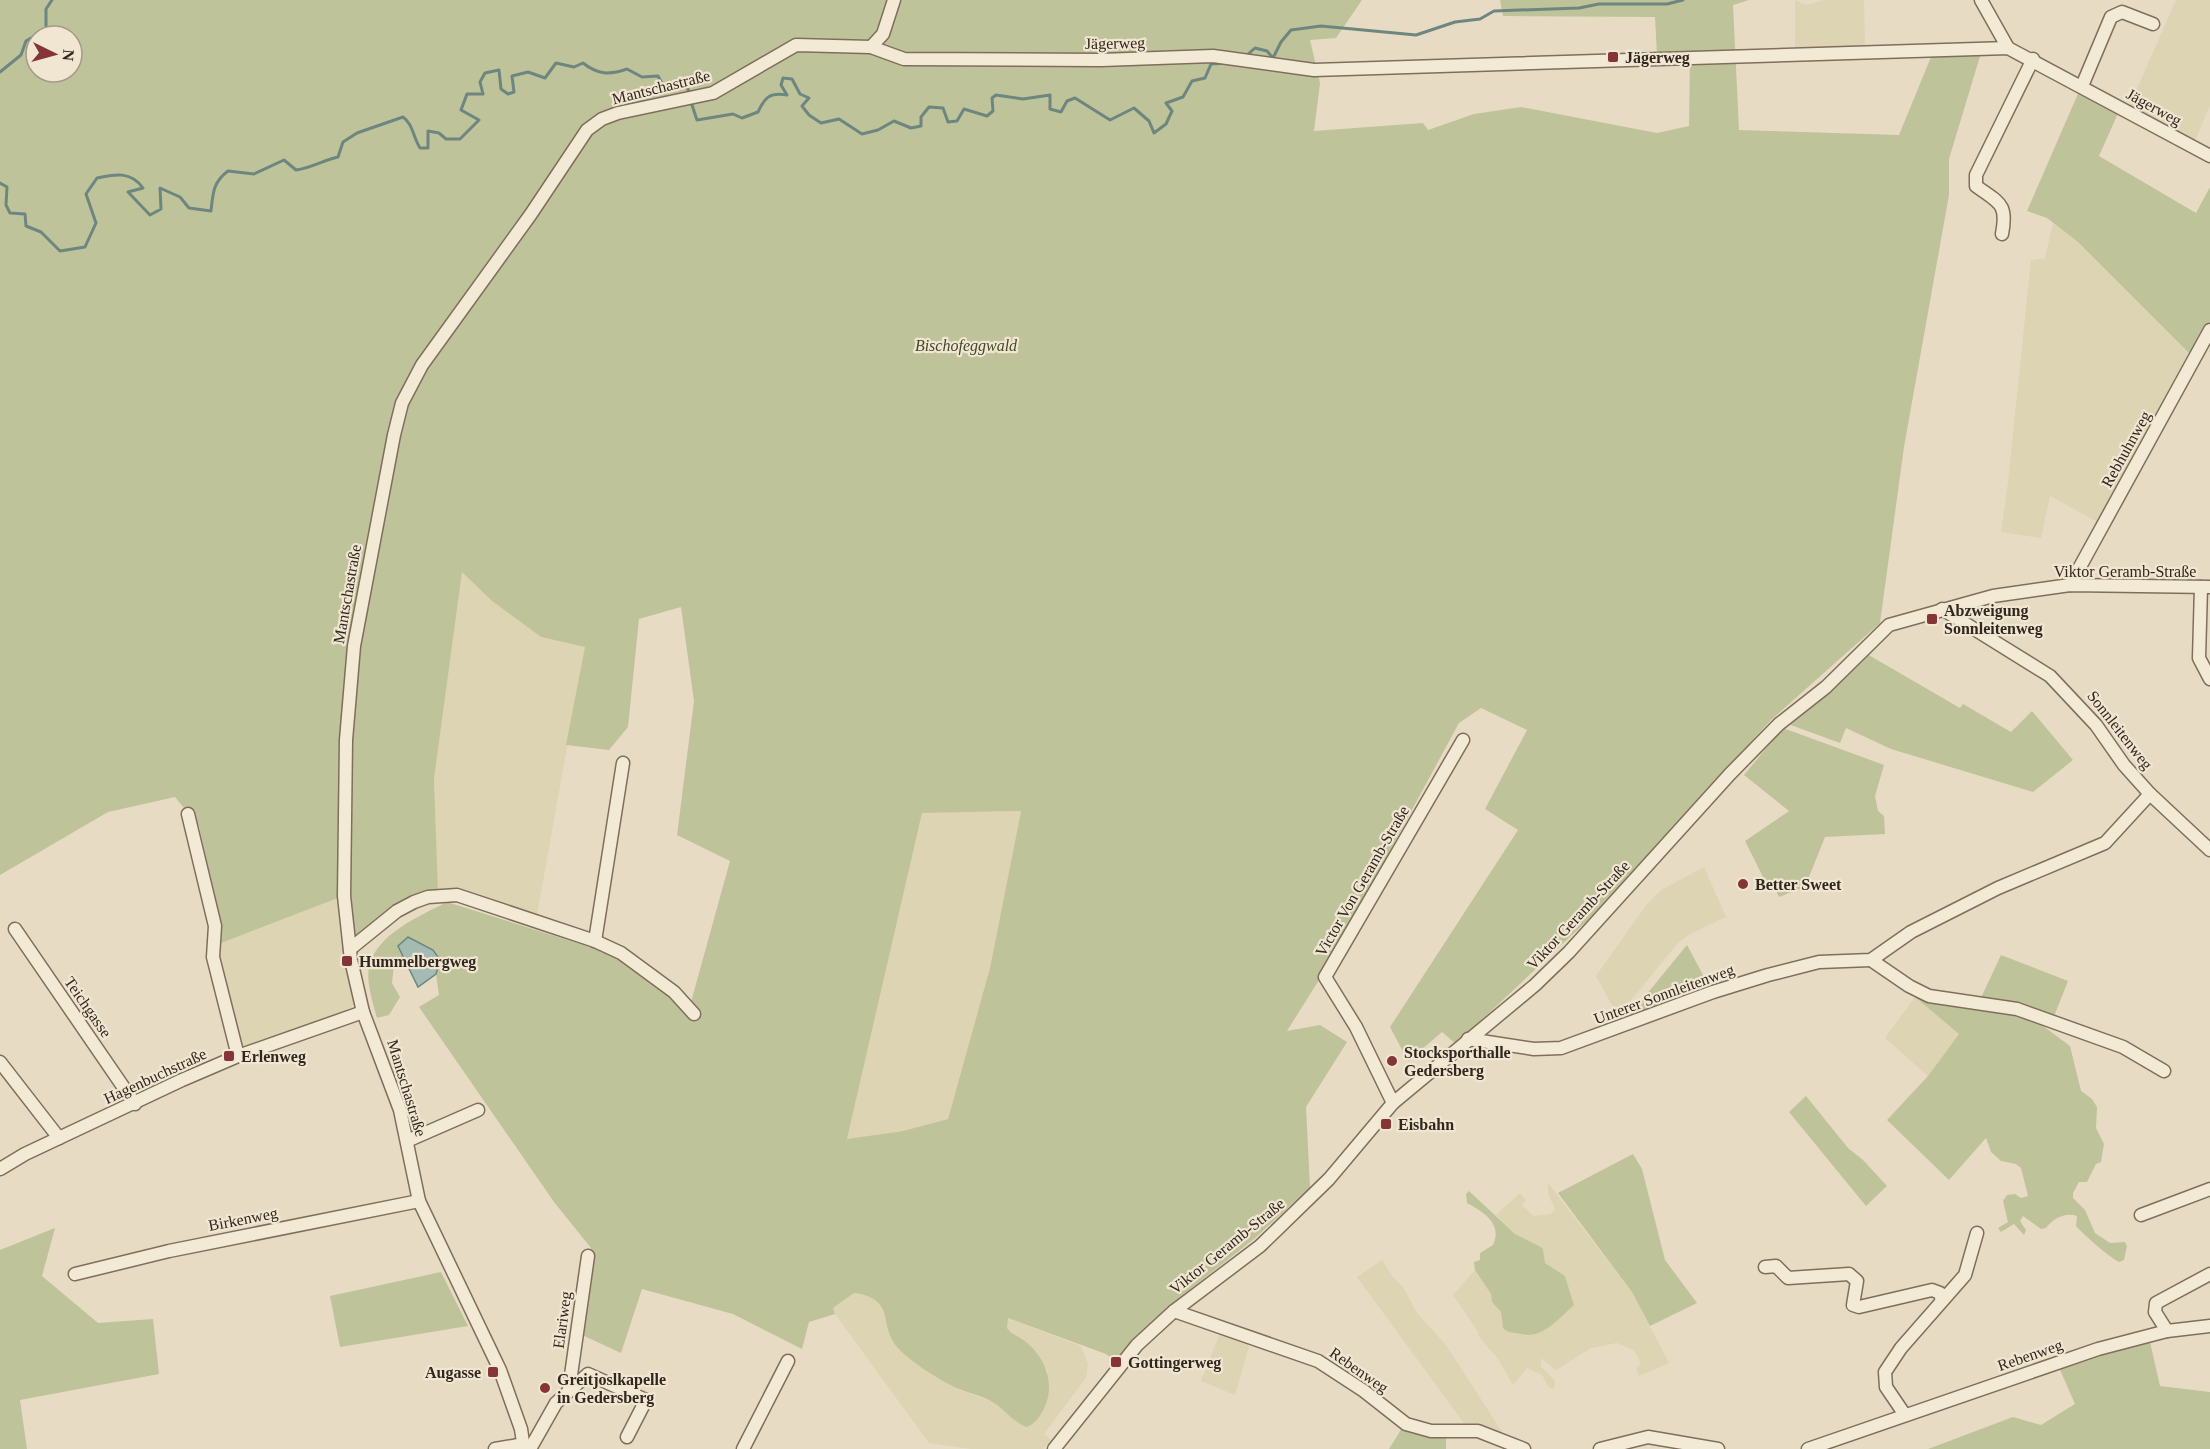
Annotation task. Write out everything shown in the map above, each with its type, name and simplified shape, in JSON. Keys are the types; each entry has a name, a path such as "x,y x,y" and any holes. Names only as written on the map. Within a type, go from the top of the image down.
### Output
{"street":[{"path":"872,47 883,34 894,0"},
{"path":"1982,0 2008,48"},
{"path":"2082,86 2111,17 2122,12 2153,24"},
{"name":"Mantschastraße","path":"526,1447 500,1370 419,1202 395,1095 363,1012 350,949 344,896 343,832 346,740 354,646 402,403 422,365 531,214 586,130 602,119 618,113 702,97 725,88 796,45 872,47"},
{"name":"Jägerweg","path":"872,47 904,59 1019,61 1213,56 1282,67 1325,69 2008,48 2033,59 2210,156"},
{"path":"2002,234 2004,208 1976,186 1975,181 2033,59"},
{"name":"Rebhuhnweg","path":"2070,585 2210,330"},
{"name":"Viktor Geramb-Straße","path":"1054,1449 1131,1351 1174,1311 1224,1274 1284,1224 1329,1179 1393,1103 1535,985 1569,952 1730,774 1779,724 1826,687 1889,625 1993,596 2070,585 2206,587"},
{"path":"2206,587 2198,647 2202,666 2210,680"},
{"name":"Sonnleitenweg","path":"1942,609 2050,676 2096,725 2124,765 2150,795 2210,850"},
{"name":"Victor Von Geramb-Straße","path":"1393,1103 1356,1027 1325,976 1463,740"},
{"path":"595,941 623,763"},
{"name":"Sonnleitenweg","path":"1870,960 1911,932 1992,891 2105,843 2150,795"},
{"path":"188,814 215,926 213,957 238,1056"},
{"path":"350,949 397,911 428,897 440,895 476,899 595,941 640,965 674,992 694,1014"},
{"name":"Teichgasse","path":"15,929 135,1104"},
{"path":"1870,960 1909,986 1929,996 2017,1009 2123,1047 2164,1071"},
{"name":"Unterer Sonnleitenweg","path":"1468,1039 1534,1048 1561,1048 1704,995 1768,975 1819,962 1870,960"},
{"name":"Hagenbuchstraße","path":"0,1169 59,1138 182,1080 238,1056 363,1012"},
{"path":"0,1062 59,1138"},
{"path":"407,1141 477,1110"},
{"path":"2141,1215 2210,1190"},
{"name":"Birkenweg","path":"75,1274 169,1251 419,1202"},
{"path":"1905,1415 1886,1387 1885,1372 1901,1348 1965,1275 1977,1233"},
{"name":"Elariweg","path":"569,1389 588,1256"},
{"path":"1765,1267 1776,1266 1788,1278 1849,1274 1857,1281 1852,1301 1855,1306 1932,1290 1940,1293 1942,1301"},
{"path":"2167,1330 2155,1312 2156,1303 2210,1274"},
{"name":"Rebenweg","path":"1174,1311 1318,1361 1365,1391 1406,1424 1431,1431 1478,1431 1524,1449"},
{"name":"Rebenweg","path":"1808,1449 2098,1349 2167,1330 2210,1326"},
{"path":"743,1449 788,1361"},
{"name":"Elariweg","path":"526,1447 556,1403 588,1374 646,1400 627,1437"},
{"path":"1600,1449 1648,1437 1718,1449"},
{"path":"495,1449 526,1447"}],"shaded area":[{"path":"1795,0 1806,5 1824,0 1864,0 1865,48 1795,49"},
{"path":"2176,0 2210,0 2210,106 2194,142 2129,107"},
{"path":"2053,223 2078,242 2194,358 2103,525 2050,496 2041,538 2001,532 2031,260 2045,258"},
{"path":"462,571 492,601 541,637 585,647 537,915 459,889 438,890 434,779"},
{"path":"1021,811 990,968 948,1119 903,1131 847,1139 922,813"},
{"path":"1704,867 1726,917 1688,935 1678,943 1618,1016 1596,976 1647,904 1661,890"},
{"path":"338,898 341,930 355,1003 347,1012 240,1048 216,945"},
{"path":"1915,997 1959,1034 1928,1076 1885,1038"},
{"path":"1548,1183 1632,1292 1669,1363 1639,1376 1636,1368 1640,1365 1639,1358 1633,1350 1617,1343 1591,1348 1556,1370 1541,1358 1541,1366 1555,1381 1554,1389 1549,1388 1542,1375 1527,1368 1513,1385 1498,1359 1477,1334 1479,1333 1453,1295 1475,1270 1491,1294 1492,1302 1501,1312 1502,1324 1526,1336 1574,1305 1565,1276 1545,1263 1543,1249 1515,1234 1496,1215 1520,1193 1526,1200 1522,1205 1534,1216 1551,1214 1555,1209 1548,1194"},
{"path":"1382,1260 1403,1287 1417,1313 1446,1345 1504,1435 1466,1426 1357,1277"},
{"path":"854,1293 878,1299 892,1338 912,1359 957,1389 993,1402 1021,1425 1048,1371 1023,1339 1010,1333 1007,1328 1007,1318 1081,1346 1088,1364 1086,1378 1044,1434 1051,1440 1043,1449 971,1449 929,1443 835,1314 833,1308"},
{"path":"1220,1333 1247,1342 1249,1347 1235,1395 1201,1381"}],"green space":[{"name":"Bischofeggwald","path":"0,0 1362,0 1336,38 1310,40 1320,83 1314,131 1423,123 1428,130 1474,114 1521,107 1657,133 1689,126 1690,54 1657,55 1655,17 1503,16 1500,0 1749,0 1733,5 1739,130 1899,135 1931,57 1981,53 1949,159 1949,195 1904,447 1880,623 1771,720 1590,918 1456,1044 1442,1032 1408,1061 1390,1027 1518,830 1485,809 1527,730 1481,708 1459,723 1324,972 1287,1031 1320,1025 1347,1042 1306,1107 1310,1187 1254,1239 1170,1305 1115,1361 1106,1354 1008,1318 1007,1328 1029,1345 1041,1358 1049,1383 1047,1401 1042,1413 1027,1427 1018,1423 994,1403 953,1386 910,1359 892,1339 884,1314 876,1301 854,1293 833,1308 835,1314 809,1322 802,1349 733,1314 642,1289 621,1353 580,1334 591,1248 554,1202 419,1007 439,995 436,974 440,960 399,945 406,962 394,965 392,983 400,997 389,1015 377,1018 368,980 373,955 380,945 400,927 447,902 606,952 644,976 691,1015 691,1002 730,861 677,835 694,701 681,607 639,619 628,727 609,750 566,745 585,647 541,637 492,601 462,572 434,779 438,890 425,894 360,938 355,937 351,926 348,881 351,735 364,616 392,461 383,460 364,573 342,742 338,898 216,945 222,930 199,826 175,797 108,812 0,875","holes":["1021,811 990,968 948,1119 903,1131 847,1139 922,813"]},
{"path":"2080,89 2119,111 2099,156 2196,213 2210,187 2210,321 2191,355 2078,242 2047,218 2027,211"},
{"path":"1867,654 1960,708 1963,704 2011,732 2032,711 2073,760 2033,792 1891,749 1846,728 1840,743 1788,724"},
{"path":"1783,728 1884,765 1875,796 1878,811 1884,816 1885,834 1825,837 1805,887 1779,897 1772,883 1767,885 1745,841 1789,811 1744,775"},
{"path":"1687,945 1710,988 1628,1017"},
{"path":"2001,955 2068,981 2053,1019 1980,1000"},
{"path":"1918,994 2003,1008 2039,1023 2070,1046 2081,1091 2092,1099 2097,1107 2096,1128 2104,1144 2101,1162 2096,1164 2087,1182 2079,1182 2073,1198 2085,1210 2095,1233 2110,1243 2125,1242 2127,1246 2124,1260 2119,1262 2103,1251 2076,1226 2077,1216 2073,1215 2060,1217 2046,1228 2041,1229 2023,1216 2020,1221 2026,1230 2024,1235 2014,1224 2001,1232 1998,1228 2008,1222 2003,1201 2007,1195 2015,1194 2021,1198 2028,1196 2021,1168 2016,1164 2001,1161 1991,1152 1986,1138 1949,1180 1887,1120 1928,1076 1959,1034 1915,997"},
{"path":"1806,1096 1848,1148 1863,1160 1887,1186 1866,1206 1789,1112"},
{"path":"1633,1154 1642,1169 1665,1260 1697,1303 1650,1326 1632,1292 1558,1193"},
{"path":"1469,1191 1515,1234 1543,1249 1545,1263 1565,1276 1574,1305 1543,1331 1529,1335 1509,1332 1503,1328 1501,1312 1492,1302 1491,1294 1475,1270 1474,1262 1480,1260 1480,1253 1493,1245 1495,1230 1485,1214 1467,1203 1466,1194"},
{"path":"55,1228 42,1276 98,1323 153,1319 159,1374 20,1400 27,1449 0,1449 0,1250"},
{"path":"441,1272 468,1326 340,1347 330,1296"},
{"path":"2150,1342 2160,1386 2210,1392 2210,1449 1928,1449 2013,1417 2041,1425 2075,1404 2057,1363"},
{"path":"1402,1428 1430,1436 1446,1437 1446,1449 1389,1449"}],"water":[{"path":"408,937 433,950 440,960 436,974 418,987 398,946"}],"waterway":[{"path":"0,72 21,55 26,41 46,29 46,9 52,0"},
{"path":"1246,56 1255,48 1267,51 1273,58 1281,42 1291,30 1321,26 1416,35 1455,22 1480,19 1494,11 1579,8 1599,4 1667,4 1683,0"},
{"path":"0,183 7,187 6,205 10,213 25,214 26,226 41,232 60,251 85,247 96,223 86,194 97,178 122,175 133,179 143,188 128,192 150,215 161,209 160,188 180,197 189,208 211,211 213,193 219,179 228,171 254,174 284,160 296,170 307,168 338,157 343,142 357,133 403,117 409,123 420,148 428,148 428,131 439,133 446,139 460,139 479,120 461,110 467,94 483,94 480,82 485,73 499,70 501,89 508,94 514,92 512,76 528,72 545,78 556,63 574,67 583,63 604,73 627,69 642,77 658,76 666,91 675,81 688,89 690,96"},
{"path":"691,102 697,120 733,114 742,118 758,112 763,103 772,95 787,95 781,85 783,78 792,79 800,94 809,98 802,106 809,115 821,123 839,119 862,134 878,130 894,121 911,128 921,126 921,117 929,107 943,108 948,122 957,121 964,109 987,116 993,111 992,98 996,95 1023,99 1050,95 1050,109 1061,112 1067,101 1075,98 1110,120 1134,108 1149,121 1154,133 1166,124 1172,111 1166,103 1183,97 1192,81 1205,78 1211,64 1227,63"}],"place":[{"name":"Jägerweg","path":"1613,57"},
{"name":"Abzweigung Sonnleitenweg","path":"1932,619"},
{"name":"Better Sweet","path":"1743,884"},
{"name":"Hummelbergweg","path":"347,961"},
{"name":"Erlenweg","path":"229,1056"},
{"name":"Stocksporthalle Gedersberg","path":"1392,1061"},
{"name":"Eisbahn","path":"1386,1124"},
{"name":"Gottingerweg","path":"1116,1362"},
{"name":"Augasse","path":"493,1372"},
{"name":"Greitjoslkapelle in Gedersberg","path":"545,1388"}]}
